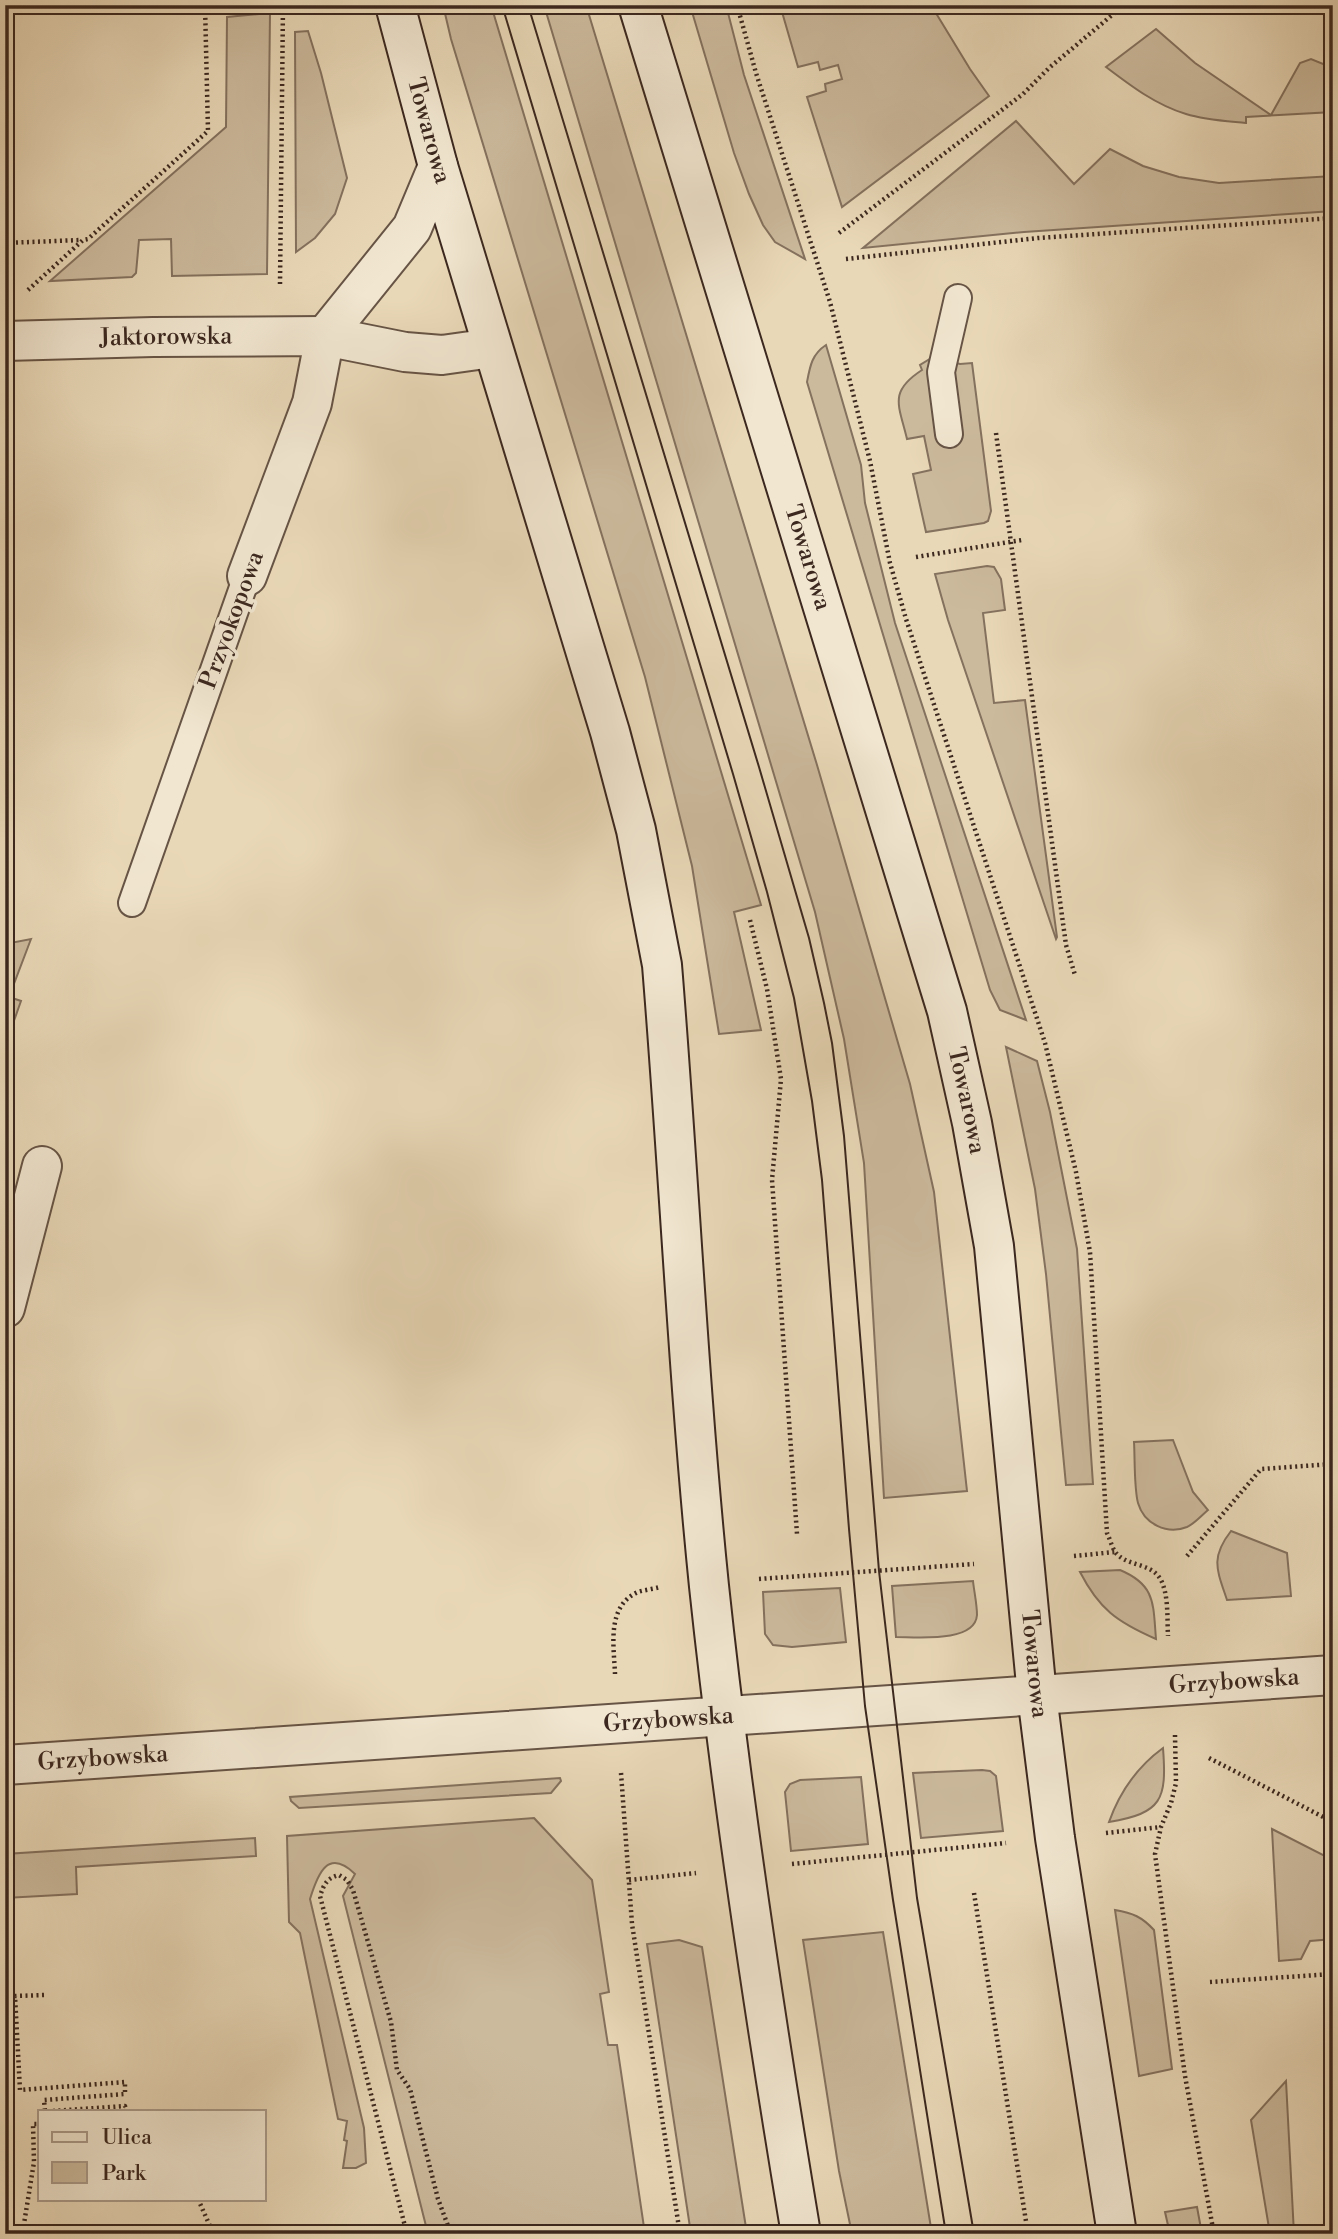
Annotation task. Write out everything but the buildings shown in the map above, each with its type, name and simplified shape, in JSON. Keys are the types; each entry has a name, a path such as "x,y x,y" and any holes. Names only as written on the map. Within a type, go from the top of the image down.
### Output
{"main road":[{"name":"Towarowa","path":"395,5 438,166 610,732 636,830 662,965 701,1487 724,1716 749,1913 801,2234"},
{"name":"Towarowa","path":"638,5 947,1011 972,1123 993,1247 1037,1695 1055,1838 1117,2234"},
{"path":"326,336 412,228 438,166"},
{"name":"Jaktorowska","path":"5,341 326,336 405,352 442,355 492,348"},
{"name":"Przyokopowa","path":"247,576 312,403 326,336"},
{"path":"5,1308 42,1166"},
{"name":"Grzybowska","path":"5,1765 1333,1675"}],"lane":[{"path":"949,434 941,372 958,299"},
{"name":"Przyokopowa","path":"132,902 247,576"}],"path":[{"path":"5,243 88,239 208,131 205,7 246,5"},
{"path":"280,284 283,5"},
{"path":"737,5 756,73 830,302 870,461 890,563 905,619 1045,1043 1076,1172 1090,1252 1108,1533 1115,1552 1127,1562 1147,1568 1158,1576 1164,1590 1169,1645"},
{"path":"839,233 1023,94 1049,68 1124,5"},
{"path":"846,259 1038,238 1333,218"},
{"path":"23,294 83,240"},
{"path":"995,423 1066,945 1075,975"},
{"path":"916,557 1022,540"},
{"path":"750,920 767,989 781,1079 772,1180 797,1534"},
{"path":"1187,1556 1261,1469 1333,1464"},
{"path":"1066,1556 1115,1552"},
{"path":"752,1580 978,1564"},
{"path":"614,1654 615,1620 623,1604 637,1593 660,1587"},
{"path":"1175,1732 1176,1783 1155,1854 1185,2076 1214,2234"},
{"path":"1209,1758 1333,1822"},
{"path":"621,1780 632,1924 680,2234"},
{"path":"1102,1833 1161,1827"},
{"path":"785,1865 1012,1842"},
{"path":"628,1880 697,1873"},
{"path":"407,2234 320,1896 330,1877 339,1875 348,1880 353,1890 391,2022 397,2070 410,2089 438,2199 450,2234"},
{"path":"974,1892 1028,2234"},
{"path":"1210,1983 1333,1974"},
{"path":"44,1995 15,1996 20,2090 125,2082 125,2094 44,2100 45,2110"},
{"path":"67,2110 125,2106 126,2110"},
{"path":"5,2227 23,2230 34,2162 33,2124 38,2124"},
{"path":"198,2200 213,2233 220,2234"}],"green space":[{"path":"443,5 491,5 761,905 734,912 761,1030 719,1034 692,866 645,677 451,39"},
{"path":"544,5 586,5 817,765 910,1084 934,1192 967,1491 884,1498 864,1163 844,1039 815,912"},
{"path":"690,5 726,5 744,75 805,259 775,242 763,225 734,153"},
{"path":"780,5 931,5 989,96 842,207 807,97 826,91 825,84 842,79 838,65 820,70 818,62 798,67"},
{"path":"270,13 267,274 172,276 171,239 139,240 136,273 132,277 50,281 226,127 227,17"},
{"path":"1156,29 1195,63 1271,115 1300,63 1311,59 1333,68 1333,112 1246,117 1246,123 1201,118 1164,106 1106,67"},
{"path":"308,31 347,178 335,214 315,238 296,252 295,32"},
{"path":"1016,121 1074,184 1110,149 1143,166 1179,177 1219,183 1333,176 1333,211 1024,232 863,248"},
{"path":"826,345 861,465 865,503 895,623 1026,1020 1000,1010 990,990 807,382 815,356"},
{"path":"933,357 960,364 972,363 991,511 988,521 984,523 926,532 913,474 931,470 924,436 907,439 899,400 904,385 922,370 920,365"},
{"path":"994,567 1001,579 1005,610 983,613 994,703 1025,700 1056,939 948,620 935,574"},
{"path":"31,939 9,997 21,1001 5,1046 5,944"},
{"path":"1006,1047 1037,1061 1050,1112 1077,1249 1093,1484 1066,1485 1035,1189"},
{"path":"1173,1440 1193,1492 1208,1510 1190,1526 1172,1530 1157,1526 1145,1517 1141,1510 1136,1490 1134,1442"},
{"path":"1231,1531 1287,1553 1291,1596 1227,1600 1217,1564 1220,1549"},
{"path":"1120,1570 1132,1576 1146,1589 1153,1606 1156,1639 1130,1627 1110,1613 1094,1596 1080,1572"},
{"path":"973,1581 977,1615 974,1624 966,1630 944,1637 896,1637 892,1586"},
{"path":"840,1588 846,1642 792,1647 773,1645 765,1634 763,1592"},
{"path":"1163,1748 1164,1780 1157,1801 1140,1814 1109,1822 1130,1780"},
{"path":"990,1771 996,1776 1003,1831 921,1838 913,1773"},
{"path":"861,1777 868,1844 791,1851 785,1792 790,1784 800,1780"},
{"path":"560,1778 561,1781 551,1793 299,1808 290,1797"},
{"path":"534,1818 592,1880 609,1992 600,1994 608,2045 617,2045 645,2234 428,2234 343,1896 355,1874 338,1863 325,1867 310,1899 364,2128 366,2163 356,2168 343,2168 347,2121 338,2119 300,1933 289,1922 287,1836"},
{"path":"1272,1829 1333,1860 1333,1939 1310,1941 1301,1959 1279,1961"},
{"path":"255,1838 256,1856 76,1867 77,1894 5,1898 5,1854"},
{"path":"1115,1910 1137,1916 1154,1930 1172,2069 1139,2076"},
{"path":"883,1932 932,2234 852,2234 839,2171 803,1940"},
{"path":"679,1940 702,1947 747,2234 691,2234 647,1944"},
{"path":"1286,2081 1294,2234 1270,2234 1251,2120"},
{"path":"1197,2207 1202,2234 1170,2234 1165,2212"}],"tram line":[{"path":"502,5 733,774 794,998 812,1101 822,1180 865,1706 946,2234"},
{"path":"528,5 759,767 809,938 824,1003 844,1136 879,1571 917,1898 974,2234"}]}
